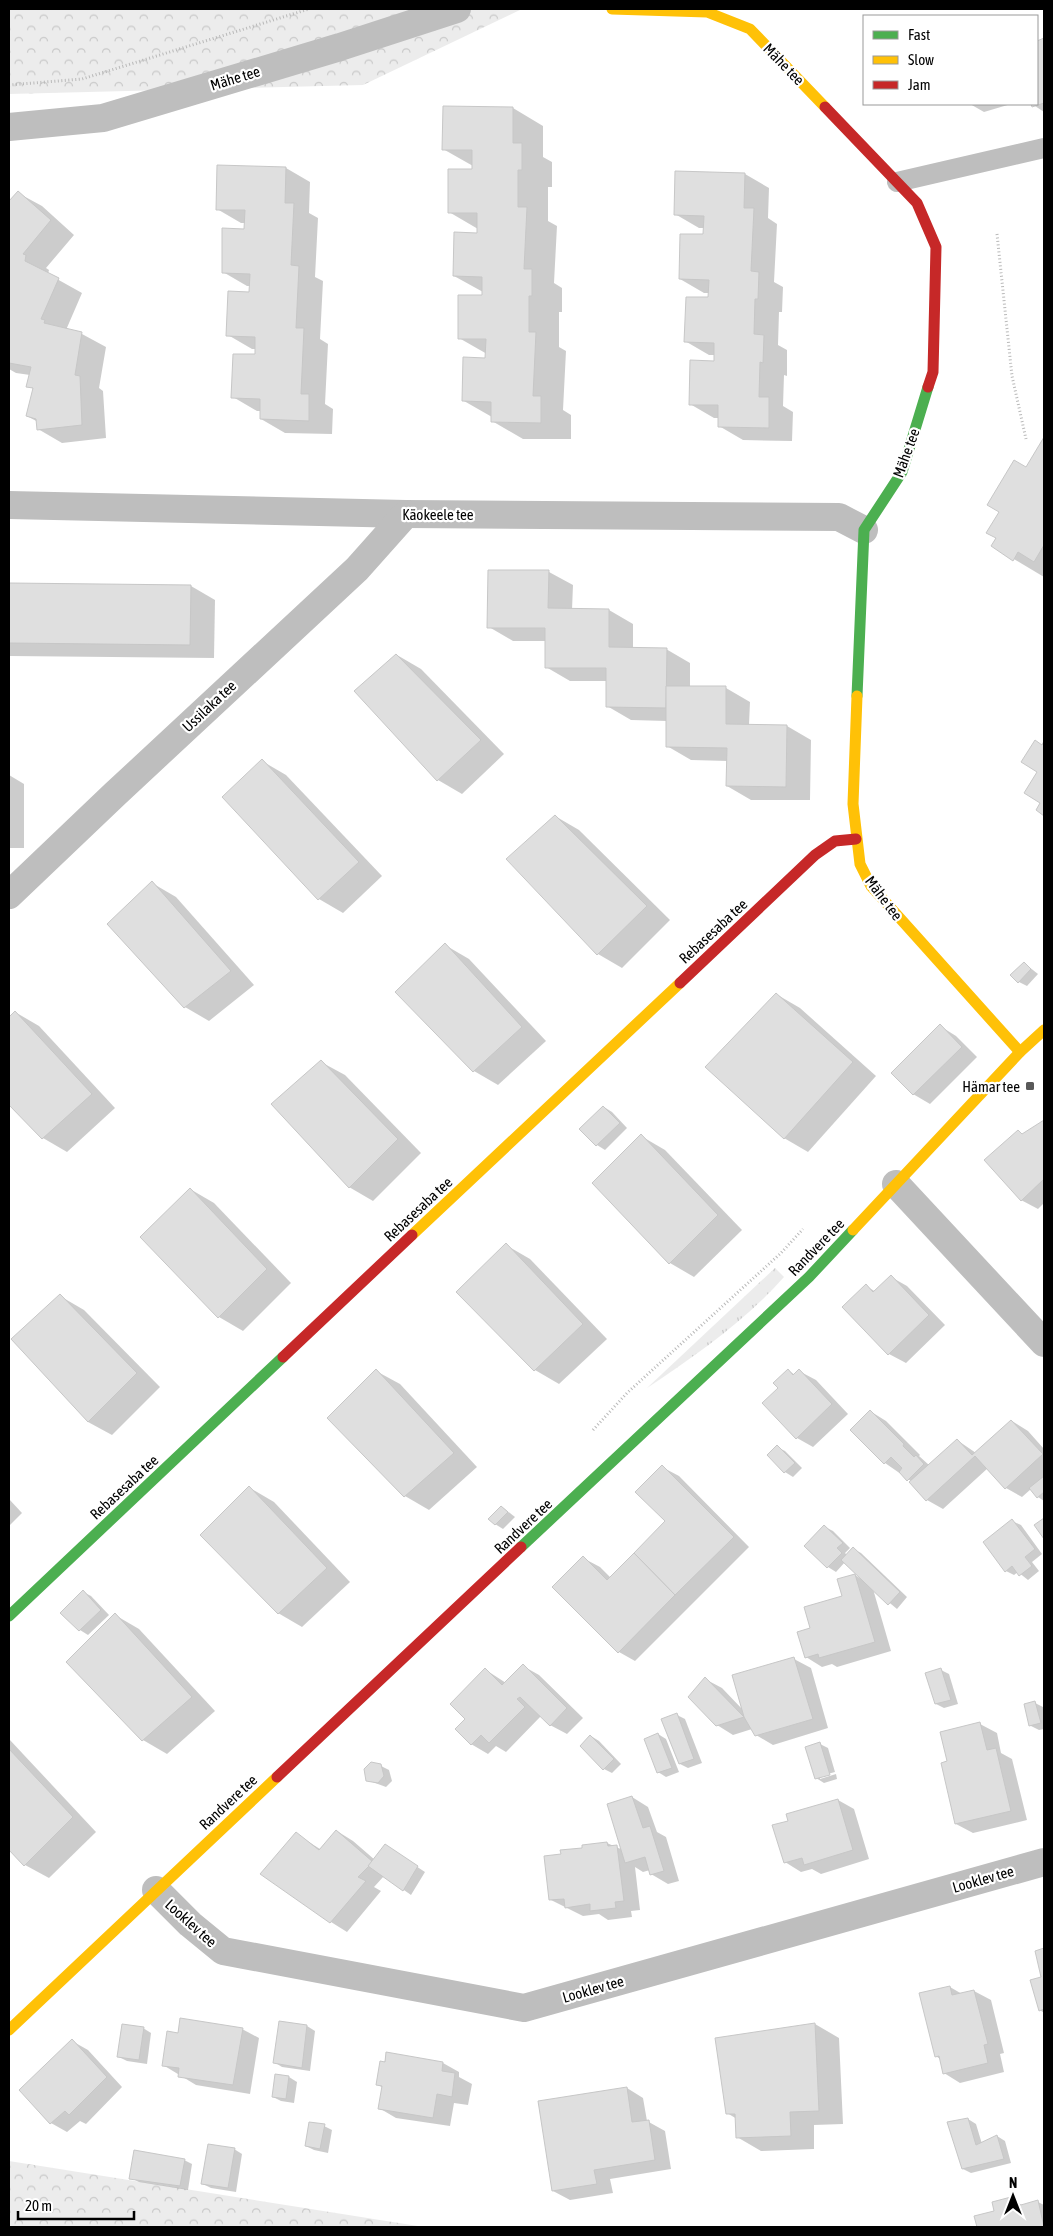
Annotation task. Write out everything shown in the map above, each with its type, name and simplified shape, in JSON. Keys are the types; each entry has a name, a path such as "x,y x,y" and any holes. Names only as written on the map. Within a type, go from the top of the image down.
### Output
{"street":[{"name":"Mähe tee","path":"9,127 103,118 340,47 457,9"},
{"name":"Mähe tee","path":"612,9 707,12 750,28 917,203 936,247 933,372 902,472 864,530 853,804 856,839 860,864 871,886 1020,1052"},
{"name":"Käokeele tee","path":"9,505 406,514 839,518 864,530"},
{"name":"Ussilaka tee","path":"9,895 114,794 357,569 406,514"},
{"name":"Rebasesaba tee","path":"9,1616 814,856 834,841 856,839"},
{"name":"Randvere tee","path":"9,2030 809,1277 1020,1052 1044,1030"},
{"path":"896,1184 1044,1343"},
{"name":"Looklev tee","path":"156,1890 190,1924 223,1952 524,2008 1044,1862"}],"lane":[{"path":"896,182 1044,148"}],"path":[{"path":"9,86 82,79 309,9"},
{"path":"997,234 1012,376 1026,439"}],"green space":[{"path":"9,9 522,9 363,85 9,94"},
{"path":"775,1268 784,1277 753,1309 701,1350 647,1388"},
{"path":"9,2161 424,2227 9,2227"}],"building":[{"path":"1044,38 1044,103 1038,105 1038,41"},
{"path":"443,106 513,107 513,143 522,143 522,170 518,170 518,207 527,207 524,269 532,269 532,296 529,296 529,332 536,332 533,396 541,396 541,423 491,422 491,402 462,401 463,357 485,358 486,339 458,339 458,295 482,295 482,277 453,276 454,232 477,233 477,213 448,213 448,169 472,169 472,150 442,150"},
{"path":"217,165 286,167 285,203 294,203 291,265 299,266 296,328 304,328 301,394 309,394 309,421 260,419 260,399 231,398 233,354 255,354 255,337 226,336 228,291 249,292 250,274 222,273 222,228 244,229 245,210 216,210"},
{"path":"675,171 745,173 744,208 754,208 751,271 759,272 758,299 755,299 754,334 764,335 763,363 760,362 759,397 769,397 769,428 718,427 718,405 689,405 690,360 714,361 714,343 684,342 686,297 708,297 709,280 679,279 680,234 703,234 704,216 674,215"},
{"path":"18,191 51,220 23,254 26,255 25,261 59,278 41,319 45,320 44,323 82,332 75,375 80,376 82,425 37,430 36,419 26,416 33,388 26,387 31,367 9,363 9,201"},
{"path":"1044,437 1044,545 1034,562 1018,552 1013,561 991,546 996,538 986,533 999,512 987,505 1014,460 1026,467"},
{"path":"488,570 549,570 548,608 609,609 609,647 667,648 666,708 606,707 606,668 545,668 545,628 487,628"},
{"path":"9,583 191,585 190,645 9,643"},
{"path":"396,654 481,740 437,781 354,691"},
{"path":"666,686 726,686 726,724 787,725 786,787 726,786 727,748 666,747"},
{"path":"1035,740 1042,745 1044,741 1044,816 1036,810 1040,803 1024,793 1037,772 1021,762"},
{"path":"262,759 359,862 318,900 222,797"},
{"path":"555,815 647,906 597,955 506,859"},
{"path":"152,881 231,971 184,1008 107,924"},
{"path":"445,943 522,1027 473,1072 395,992"},
{"path":"1024,962 1031,969 1018,983 1010,975"},
{"path":"776,993 853,1062 784,1139 705,1067"},
{"path":"15,1011 92,1094 42,1139 9,1105 9,1017"},
{"path":"940,1024 962,1047 913,1095 891,1073"},
{"path":"321,1060 398,1139 349,1188 271,1104"},
{"path":"603,1106 620,1123 596,1146 579,1129"},
{"path":"1044,1120 1044,1179 1021,1201 984,1160 1018,1130 1022,1134"},
{"path":"641,1134 718,1215 669,1264 592,1183"},
{"path":"190,1188 267,1269 218,1318 140,1237"},
{"path":"506,1243 583,1324 534,1371 456,1292"},
{"path":"891,1275 929,1315 888,1355 842,1307 866,1284 873,1292"},
{"path":"60,1294 137,1373 88,1422 11,1339"},
{"path":"376,1369 454,1453 404,1497 327,1418"},
{"path":"788,1369 793,1375 799,1369 832,1404 796,1439 762,1403 778,1388 773,1383"},
{"path":"870,1410 904,1444 903,1446 914,1457 916,1455 924,1464 907,1481 899,1472 902,1468 891,1457 884,1464 850,1430"},
{"path":"1011,1420 1043,1454 1005,1489 975,1456 926,1501 909,1482 957,1439 972,1455"},
{"path":"777,1445 795,1463 784,1473 767,1455"},
{"path":"662,1465 734,1537 675,1595 634,1553 665,1521 635,1492"},
{"path":"1044,1476 1044,1492 1037,1498 1029,1488"},
{"path":"249,1486 327,1568 278,1614 200,1535"},
{"path":"501,1506 508,1512 495,1525 488,1519"},
{"path":"1044,1518 1044,1539 1034,1525"},
{"path":"1012,1519 1035,1549 1025,1557 1032,1566 1019,1576 1012,1566 1005,1572 983,1542"},
{"path":"824,1525 843,1543 837,1548 842,1553 827,1568 804,1546"},
{"path":"853,1547 900,1592 888,1605 841,1560"},
{"path":"634,1553 675,1595 618,1653 552,1587 583,1556 607,1580"},
{"path":"855,1574 875,1642 819,1658 818,1654 805,1658 797,1632 810,1628 804,1607 842,1596 837,1579"},
{"path":"83,1590 101,1610 79,1631 60,1613"},
{"path":"115,1613 192,1697 142,1741 66,1662"},
{"path":"794,1657 813,1719 755,1736 744,1717 732,1675"},
{"path":"523,1664 567,1708 550,1726 520,1697 517,1699 525,1707 489,1743 481,1735 471,1745 455,1729 465,1719 450,1704 485,1668 502,1685"},
{"path":"941,1668 951,1700 935,1704 925,1673"},
{"path":"705,1677 744,1717 716,1726 688,1697"},
{"path":"1035,1701 1041,1723 1029,1726 1024,1704"},
{"path":"677,1713 694,1759 679,1764 661,1719"},
{"path":"980,1722 987,1750 996,1748 1011,1811 955,1824 941,1763 947,1761 940,1732"},
{"path":"658,1733 672,1768 657,1773 644,1739"},
{"path":"590,1735 614,1759 603,1770 580,1746"},
{"path":"820,1742 830,1775 815,1779 805,1747"},
{"path":"9,1749 73,1817 24,1866 9,1850"},
{"path":"371,1762 381,1764 384,1776 378,1783 366,1781 364,1769"},
{"path":"632,1796 643,1828 650,1826 664,1871 650,1875 645,1857 625,1863 607,1804"},
{"path":"838,1799 853,1850 804,1865 802,1858 784,1863 772,1825 788,1821 786,1814"},
{"path":"336,1830 373,1862 358,1877 366,1881 330,1923 260,1874 296,1832 319,1850"},
{"path":"607,1842 608,1846 617,1845 624,1901 615,1902 616,1908 590,1911 590,1904 565,1908 564,1899 549,1900 544,1856 561,1854 560,1850 582,1848 582,1845"},
{"path":"385,1844 418,1866 403,1891 368,1866"},
{"path":"1044,1948 1044,2009 1039,2011 1030,1980 1041,1977 1035,1951"},
{"path":"950,1986 952,1995 974,1990 988,2044 984,2045 988,2063 943,2074 939,2056 935,2057 919,1993"},
{"path":"180,2018 243,2028 233,2085 178,2077 179,2068 162,2066 167,2031 178,2033"},
{"path":"279,2021 307,2025 302,2068 273,2063"},
{"path":"815,2023 819,2111 790,2112 791,2136 736,2138 735,2114 726,2114 715,2038"},
{"path":"122,2024 144,2027 139,2060 117,2057"},
{"path":"72,2039 107,2077 69,2115 65,2111 50,2124 19,2090"},
{"path":"386,2052 443,2062 442,2071 455,2073 452,2097 437,2094 433,2118 378,2109 382,2086 376,2085 380,2061 385,2062"},
{"path":"275,2074 289,2076 286,2099 272,2097"},
{"path":"627,2087 632,2122 649,2120 655,2160 594,2170 597,2184 552,2191 538,2101"},
{"path":"968,2118 976,2145 997,2135 1004,2159 962,2169 947,2122"},
{"path":"309,2122 325,2124 320,2149 305,2146"},
{"path":"208,2144 235,2148 228,2188 201,2184"},
{"path":"134,2150 185,2159 180,2186 129,2179"},
{"path":"1011,2197 1014,2207 1038,2200 1044,2227 977,2227 974,2216 994,2211 992,2202"}],"traffic: fast":[{"path":"857,696 864,530 902,472 928,387"},
{"path":"521,1547 809,1277 853,1230"},
{"path":"9,1616 283,1357"}],"traffic: slow":[{"path":"612,9 707,12 750,29 825,107"},
{"path":"857,696 853,804 860,864 871,886 1020,1052"},
{"path":"412,1235 680,983"},
{"path":"853,1230 1020,1052 1044,1030"},
{"path":"9,2030 277,1777"}],"traffic: jam":[{"path":"825,107 917,203 936,247 933,372 928,387"},
{"path":"680,983 815,855 835,841 856,839"},
{"path":"283,1357 412,1235"},
{"path":"277,1777 521,1547"}],"place":[{"name":"Hämar tee","path":"1030,1086"}]}
